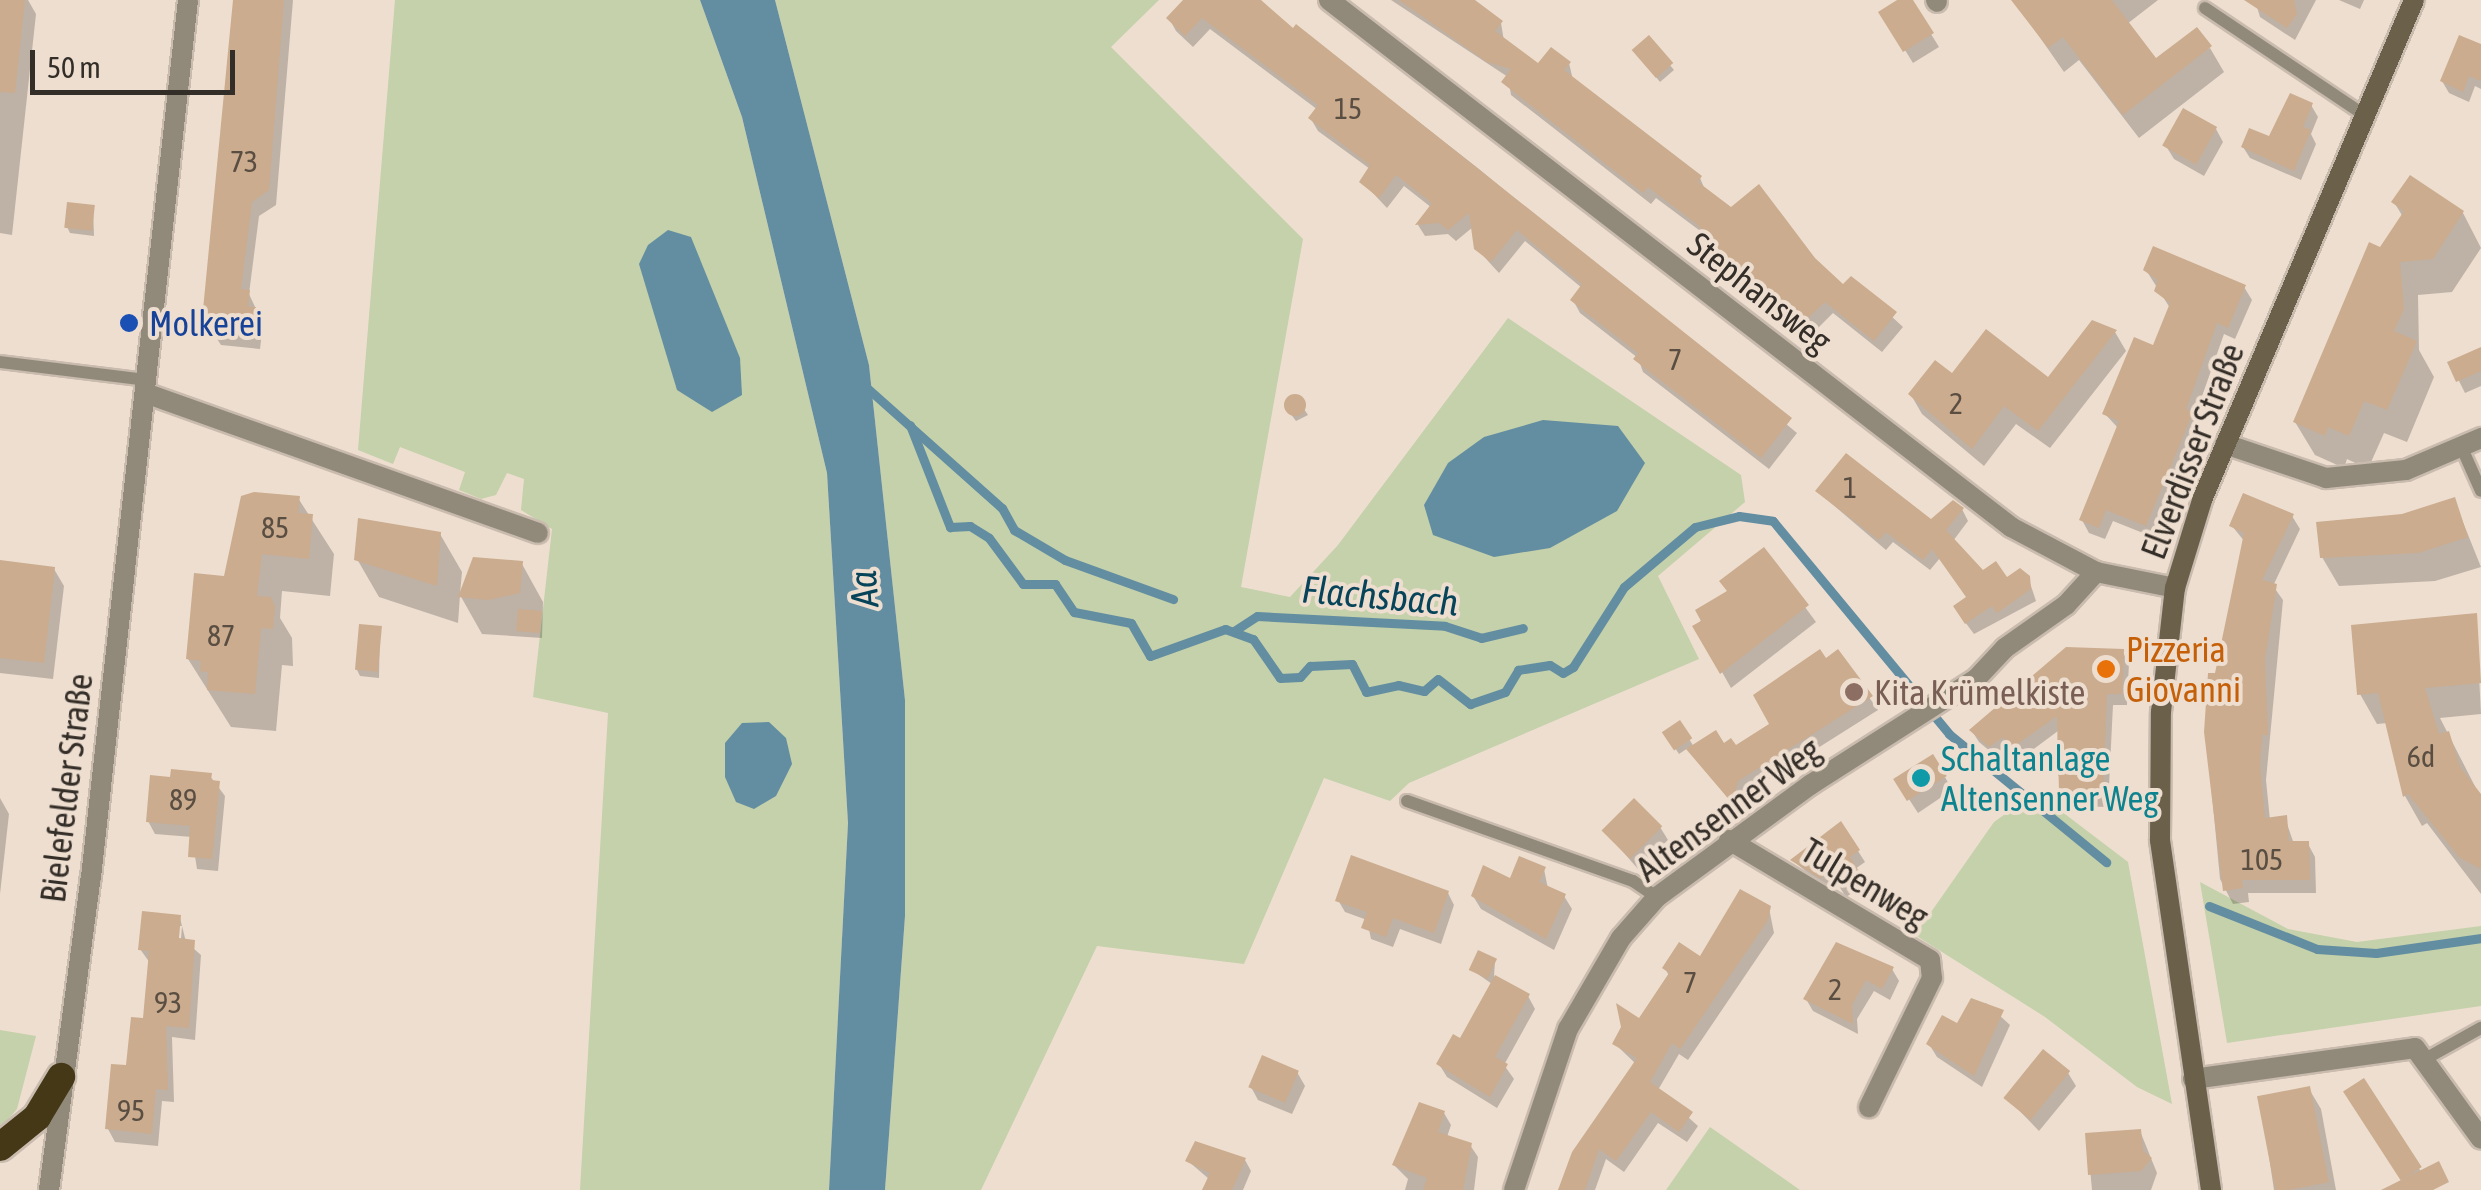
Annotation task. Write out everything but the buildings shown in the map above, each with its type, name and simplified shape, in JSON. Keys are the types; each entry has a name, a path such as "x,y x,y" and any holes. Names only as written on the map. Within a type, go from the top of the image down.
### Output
{"highway":[{"path":"0,1147 37,1117 62,1077"}],"main road":[{"name":"Elverdisser Straße","path":"2211,1190 2160,824 2160,712 2174,588 2225,444 2414,0"}],"street":[{"name":"Bielefelder Straße","path":"48,1190 146,387 188,0"},
{"name":"Stephansweg","path":"1329,0 2012,527 2096,572 2174,588"},
{"path":"146,387 538,532"},
{"path":"2225,444 2326,478 2406,470 2481,438"},
{"name":"Altensenner Weg","path":"1514,1190 1568,1028 1621,938 1658,897 1729,840 1931,711 2066,605 2096,572"},
{"name":"Tulpenweg","path":"1729,840 1930,960 1932,978 1869,1107"},
{"path":"2194,1079 2400,1046 2427,1058 2481,1139"}],"lane":[{"path":"2205,8 2366,116"},
{"path":"0,362 146,387"},
{"path":"2461,446 2481,492"},
{"path":"1407,801 1632,881 1658,897"},
{"path":"2427,1058 2481,1028"}],"green space":[{"path":"395,0 700,0 742,117 827,473 848,823 829,1190 580,1190 608,713 533,697 552,529 521,510 524,479 507,473 496,495 481,499 459,490 465,472 400,447 393,464 358,450"},
{"path":"775,0 1159,0 1111,47 1303,239 1241,587 1290,597 1338,545 1508,318 1741,475 1745,502 1658,576 1699,659 1409,783 1390,801 1324,778 1244,964 1097,946 981,1190 885,1190 905,916 905,700 869,365"},
{"path":"2036,792 2128,862 2172,1104 2137,1087 2045,1017 1915,935 1994,822"},
{"path":"2200,882 2288,929 2357,942 2481,926 2481,1006 2227,1043"},
{"path":"0,1030 36,1036 17,1109 0,1129"},
{"path":"1710,1127 1800,1190 1666,1190"}],"water":[{"name":"Aa","path":"700,0 775,0 869,365 905,700 905,916 885,1190 829,1190 848,823 827,473 742,117"},
{"path":"668,230 691,237 740,358 742,395 712,412 677,390 639,264 648,245"},
{"path":"1543,420 1618,426 1645,463 1617,511 1550,548 1494,557 1433,535 1424,505 1448,463 1484,437"},
{"path":"769,722 786,738 792,764 776,796 754,809 736,802 725,777 725,743 742,723"}],"waterway":[{"name":"Flachsbach","path":"866,387 1002,508 1014,530 1065,560 1173,599"},
{"name":"Flachsbach","path":"910,425 950,527 970,526 989,538 1023,584 1055,584 1074,612 1131,623 1150,656 1225,629 1253,639 1280,678 1300,677 1310,666 1352,664 1366,692 1398,685 1424,691 1438,679 1470,704 1505,692 1518,670 1550,665 1563,673 1573,667 1624,587 1695,527 1739,516 1773,521 1949,734 2106,862"},
{"name":"Flachsbach","path":"1234,631 1257,616 1445,626 1481,638 1523,628"},
{"name":"Flachsbach","path":"2209,906 2317,949 2376,953 2481,938"}],"place":[{"name":"Molkerei","path":"129,323"},
{"name":"Pizzeria Giovanni","path":"2106,669"},
{"name":"Kita Krümelkiste","path":"1854,692"},
{"name":"Schaltanlage Altensenner Weg","path":"1921,778"}]}
